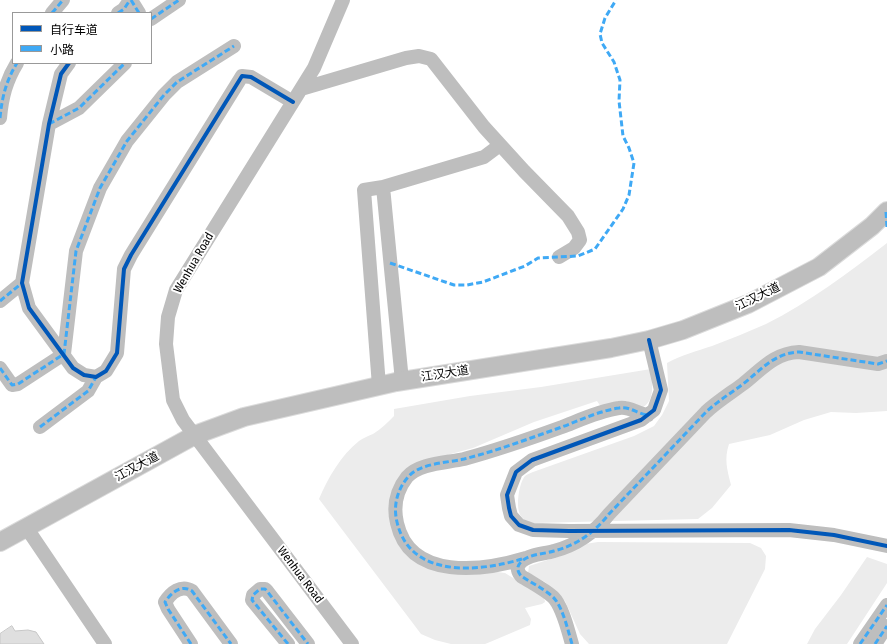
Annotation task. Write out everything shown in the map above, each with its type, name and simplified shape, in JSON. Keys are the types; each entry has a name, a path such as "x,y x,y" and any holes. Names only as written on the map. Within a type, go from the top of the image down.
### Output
{"main road":[{"name":"江汉大道","path":"0,542 195,435 244,417 402,381 611,348 649,340 683,330 748,304 819,267 887,216"}],"street":[{"path":"53,12 63,0"},
{"path":"119,12 131,0 138,12"},
{"path":"152,18 179,0"},
{"name":"Wenhua Road","path":"343,0 314,68 176,290 168,317 166,344 173,400 182,420 195,435 352,644"},
{"path":"64,354 76,251 100,188 127,141 164,95 177,82 234,46"},
{"path":"301,89 406,58 419,56 430,59 484,127 568,216 578,232 580,240 574,248 559,257"},
{"path":"0,118 2,100 9,76 16,64"},
{"path":"68,64 61,74 49,124 22,283 29,308 73,368 84,375 96,377"},
{"path":"49,124 79,108 124,64"},
{"path":"40,427 88,391 96,377 106,371 117,353 124,269 131,255 242,76 251,77 293,102"},
{"path":"379,386 364,190 383,187 484,157 500,145"},
{"path":"383,187 402,381"},
{"path":"0,301 22,283"},
{"path":"649,340 661,390 654,410 641,420 626,427 532,460 516,472 507,495 508,508 511,516 518,525 533,530 789,530 834,535 887,546"},
{"path":"648,415 637,413 625,407 604,412 464,459 418,468 401,486 396,497 395,513 398,528 403,540 409,548 422,559 433,563 467,569 490,567 556,551 577,542 594,530 706,412 719,400 744,383 773,359 790,352 799,352 878,364 887,361"},
{"path":"0,368 12,385 18,384 64,354"},
{"path":"26,527 105,644"},
{"path":"526,558 520,562 517,571 521,576 554,598 565,621 572,644"},
{"path":"191,644 165,602 177,590 182,588 192,591 231,644"},
{"path":"288,644 252,600 253,595 260,589 265,589 268,591 308,644"},
{"path":"860,644 887,605"},
{"path":"875,644 887,626"}],"shaded area":[{"path":"887,243 887,411 856,413 831,412 804,420 770,435 729,444 726,459 731,485 712,508 698,519 534,523 526,521 522,518 518,507 518,496 521,484 526,475 634,436 654,426 662,415 669,401 667,363 683,355 712,346 766,324 798,306 828,286"},
{"path":"651,369 651,396 646,405 641,408 626,401 601,407 597,401 534,422 473,448 414,464 391,525 400,547 414,561 505,573 544,597 545,602 542,604 525,608 531,619 530,625 485,644 451,644 435,640 421,634 319,499 331,475 346,453 359,441 373,434 387,423 394,416 394,409"},
{"path":"598,542 750,543 761,548 766,556 765,569 727,644 589,644 580,634 565,601 545,582 528,573 529,566 563,555 585,544"},
{"path":"867,557 887,564 887,583 847,644 807,644 815,629"}],"building":[{"path":"12,626 15,631 28,630 36,632 44,644 0,644 0,634"}],"marked path":[{"path":"53,12 63,0"},
{"path":"120,12 124,9 130,0"},
{"path":"131,0 138,12"},
{"path":"152,18 179,0"},
{"path":"390,263 454,285 467,285 483,282 525,266 538,258 578,256 595,249 623,209 629,195 634,163 623,136 619,101 620,80 614,62 602,43 600,34 605,18 616,0"},
{"path":"0,368 12,385 18,384 64,354 76,251 100,188 127,141 164,95 177,82 234,46"},
{"path":"0,118 5,89 16,64"},
{"path":"49,124 79,108 124,64"},
{"path":"886,212 887,227"},
{"path":"0,301 22,283"},
{"path":"572,644 565,619 557,601 542,589 521,576 518,567 522,561 533,556 570,545 592,532 706,412 768,363 782,355 799,352 878,364 887,361"},
{"path":"40,427 88,391 96,377"},
{"path":"522,559 486,567 467,568 448,567 431,562 416,554 404,540 397,522 395,510 397,498 404,482 413,472 426,466 464,459 488,452 611,409 630,409 648,415"},
{"path":"191,644 165,602 177,590 184,588 192,591 231,644"},
{"path":"288,644 252,600 253,595 260,589 265,589 267,591 308,644"},
{"path":"860,644 887,605"},
{"path":"875,644 887,626"}],"cycle path":[{"path":"68,64 61,74 49,124 22,283 29,308 73,368 84,375 96,377 106,371 117,353 124,269 131,255 242,76 251,77 293,102"},
{"path":"649,340 661,390 654,410 641,420 532,460 516,472 507,495 511,516 519,525 533,530 569,531 789,530 834,535 887,546"}]}
